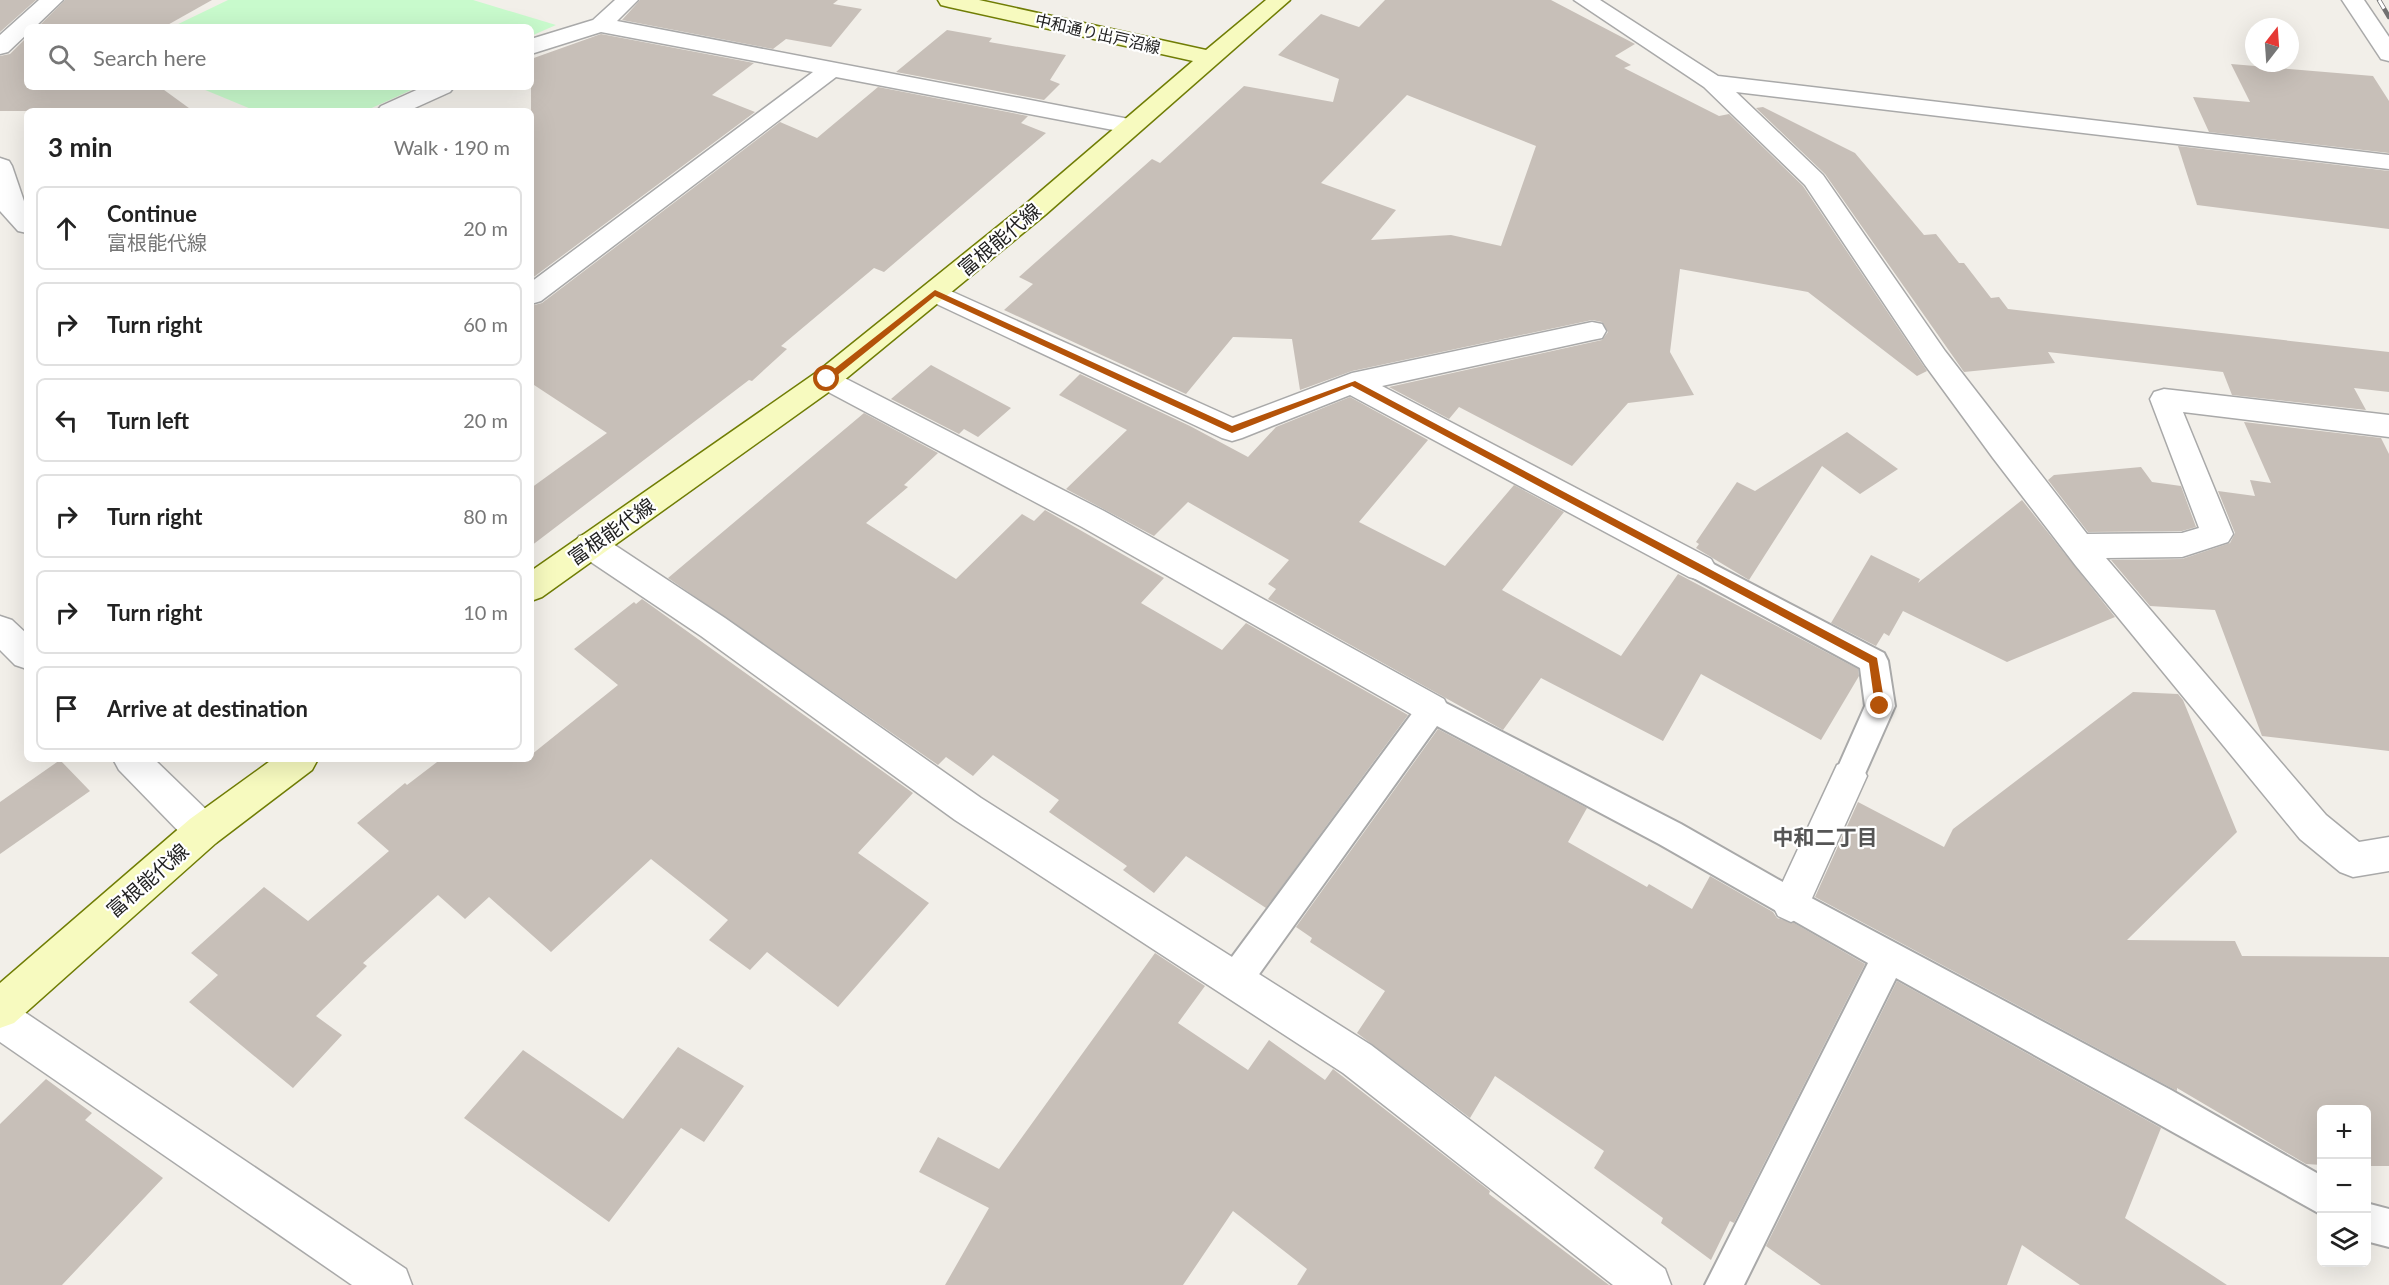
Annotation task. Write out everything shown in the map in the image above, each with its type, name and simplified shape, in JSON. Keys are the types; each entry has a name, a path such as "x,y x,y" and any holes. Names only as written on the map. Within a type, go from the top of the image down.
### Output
{"main road":[{"name":"中和通り出戸沼線","path":"949,0 1211,58"},
{"name":"富根能代線","path":"534,586 827,379 1036,209 1129,126 1280,0"},
{"name":"富根能代線","path":"0,1009 203,831 296,762"}],"street":[{"path":"25,24 52,0"},
{"path":"601,25 627,0"},
{"path":"1586,0 1712,82 1814,180 1935,358 2078,546 2313,827 2353,860 2389,854"},
{"path":"2353,0 2389,54"},
{"path":"0,47 24,25"},
{"path":"534,46 548,39 601,25 829,71 1129,126"},
{"path":"534,293 829,71"},
{"path":"1712,82 2389,162"},
{"path":"396,108 435,90"},
{"path":"0,166 13,211 24,222"},
{"path":"935,293 1232,430 1352,383 1592,330"},
{"path":"827,379 1093,519 1432,709"},
{"path":"1352,383 1700,568"},
{"path":"2078,546 2182,545 2217,534 2164,399 2389,426"},
{"path":"590,545 713,627 968,808 1357,1059 1649,1285"},
{"path":"0,629 24,652"},
{"path":"133,762 203,831"},
{"path":"1791,904 1849,776"},
{"path":"0,1019 390,1285"}],"lane":[{"path":"1700,568 1874,661 1880,706 1849,776"},
{"path":"1235,980 1432,709 1670,834 1791,904 2147,1098 2317,1194"},
{"path":"1724,1285 1889,957"},
{"path":"2371,1223 2389,1228"}],"green space":[{"path":"228,0 473,0 556,25 534,35 534,24 178,24"},
{"path":"205,90 411,90 372,108 249,108"}],"building":[{"path":"0,0 36,0 0,32"},
{"path":"65,0 212,0 169,24 41,24"},
{"path":"640,0 838,0 833,4 862,9 831,47 786,39 773,49 622,20"},
{"path":"1385,0 1551,0 1635,44 1615,56 1631,65 1624,68 1719,116 1729,114 1803,186 1927,371 1917,376 1808,292 1680,269 1670,352 1694,395 1628,403 1572,466 1459,407 1449,419 1389,387 1602,340 1608,332 1602,322 1592,320 1352,371 1300,390 1292,339 1233,337 1186,394 1004,310 1033,284 1019,277 1152,159 1160,163 1244,86 1333,102 1339,79 1278,55 1321,14 1359,27","holes":["1407,95 1536,146 1501,246 1451,235 1371,240 1396,210 1321,183"]},
{"path":"947,30 992,38 989,42 1066,55 1050,80 1060,84 1044,100 896,72"},
{"path":"601,34 754,63 712,95 755,112 534,277 534,108 531,108 531,90 534,90 534,58"},
{"path":"24,40 24,90 164,90 189,108 24,108 24,111 0,111 0,56 10,54"},
{"path":"2231,64 2245,65 2245,72 2299,72 2299,70 2373,76 2389,101 2389,153 2209,132 2193,97 2250,102"},
{"path":"878,87 1028,116 1021,123 1046,133 884,272 874,268 781,346 787,349 752,381 749,380 534,544 534,486 607,433 534,385 534,305 542,303 780,122 817,138"},
{"path":"1763,107 1855,153 1924,235 1936,234 1959,263 1964,263 1991,298 1999,297 2008,309 2389,352 2389,392 2354,388 2366,410 2232,395 2223,372 2048,352 2055,363 1964,372 1825,174 1756,108"},
{"path":"2178,146 2389,171 2389,229 2197,205"},
{"path":"931,365 1011,408 978,437 964,429 959,434 891,399"},
{"path":"1080,374 1190,426 1248,457 1276,427 1350,397 1428,440 1359,522 1445,566 1514,485 1564,512 1502,590 1621,656 1678,574 1858,669 1859,676 1821,740 1701,674 1663,741 1541,678 1503,730 1268,599 1276,589 1268,584 1289,560 1188,502 1154,536 1066,489 1127,430 1059,395"},
{"path":"864,413 938,453 904,485 908,487 866,523 956,579 1022,514 1034,521 1045,510 1164,578 1141,603 1222,650 1246,623 1408,715 1266,908 1186,856 1154,893 1123,870 1127,866 1049,812 1059,800 993,755 973,776 946,757 938,765 668,578"},
{"path":"2244,422 2381,438 2389,454 2389,751 2262,736 2215,610 2150,606 2111,560 2182,559 2230,543 2235,533 2218,491 2255,496 2250,480 2271,483"},
{"path":"1847,432 1898,469 1860,494 1822,466 1749,580 1696,548 1699,544 1696,542 1737,482 1755,491"},
{"path":"2141,467 2152,482 2181,486 2196,527 2182,531 2088,532 2048,480 2054,475"},
{"path":"2022,500 2115,617 2007,662 1903,611 1889,636 1884,633 1876,646 1831,623 1871,555 1920,579 1918,583"},
{"path":"642,599 913,793 858,853 929,903 838,1007 767,952 750,970 709,940 728,920 651,859 551,952 489,897 465,919 438,895 363,963 367,966 316,1016 342,1035 293,1088 189,1002 218,975 191,953 264,887 308,921 389,851 357,823 405,783 407,785 437,762 534,762 534,753 618,685 574,649 634,602 636,604"},
{"path":"2133,692 2178,694 2183,700 2237,832 2127,940 2235,941 2242,956 2389,957 2389,1166 2371,1166 2371,1105 2317,1105 2317,1165 2306,1164 2177,1088 2177,1091 1815,897 1858,802 1944,847 1953,829"},
{"path":"1438,729 1587,808 1568,842 1647,887 1649,884 1692,909 1710,876 1773,912 1777,918 1794,923 1865,964 1734,1223 1730,1221 1711,1260 1661,1223 1663,1218 1594,1168 1604,1151 1495,1076 1470,1118 1357,1033 1385,991 1310,942 1312,938 1296,927"},
{"path":"57,762 62,762 90,791 0,854 0,802"},
{"path":"1155,953 1205,986 1178,1023 1248,1070 1269,1040 1325,1080 1333,1069 1490,1191 1489,1194 1609,1285 1297,1285 1307,1269 1233,1211 1183,1285 945,1285 989,1208 919,1172 938,1137 999,1169"},
{"path":"1897,981 2161,1128 2125,1218 2227,1285 2080,1285 2022,1245 2007,1285 1821,1285 1766,1246"},
{"path":"678,1047 744,1086 704,1142 681,1128 609,1222 464,1118 523,1050 623,1119"},
{"path":"46,1079 92,1113 85,1120 163,1178 62,1285 0,1285 0,1124"}],"railway":[{"path":"2379,0 2389,17"}],"district":[{"name":"中和二丁目","path":"1825,836"}],"route":[{"path":"827,379 935,293 1232,430 1352,383 1874,661 1880,706"}]}
